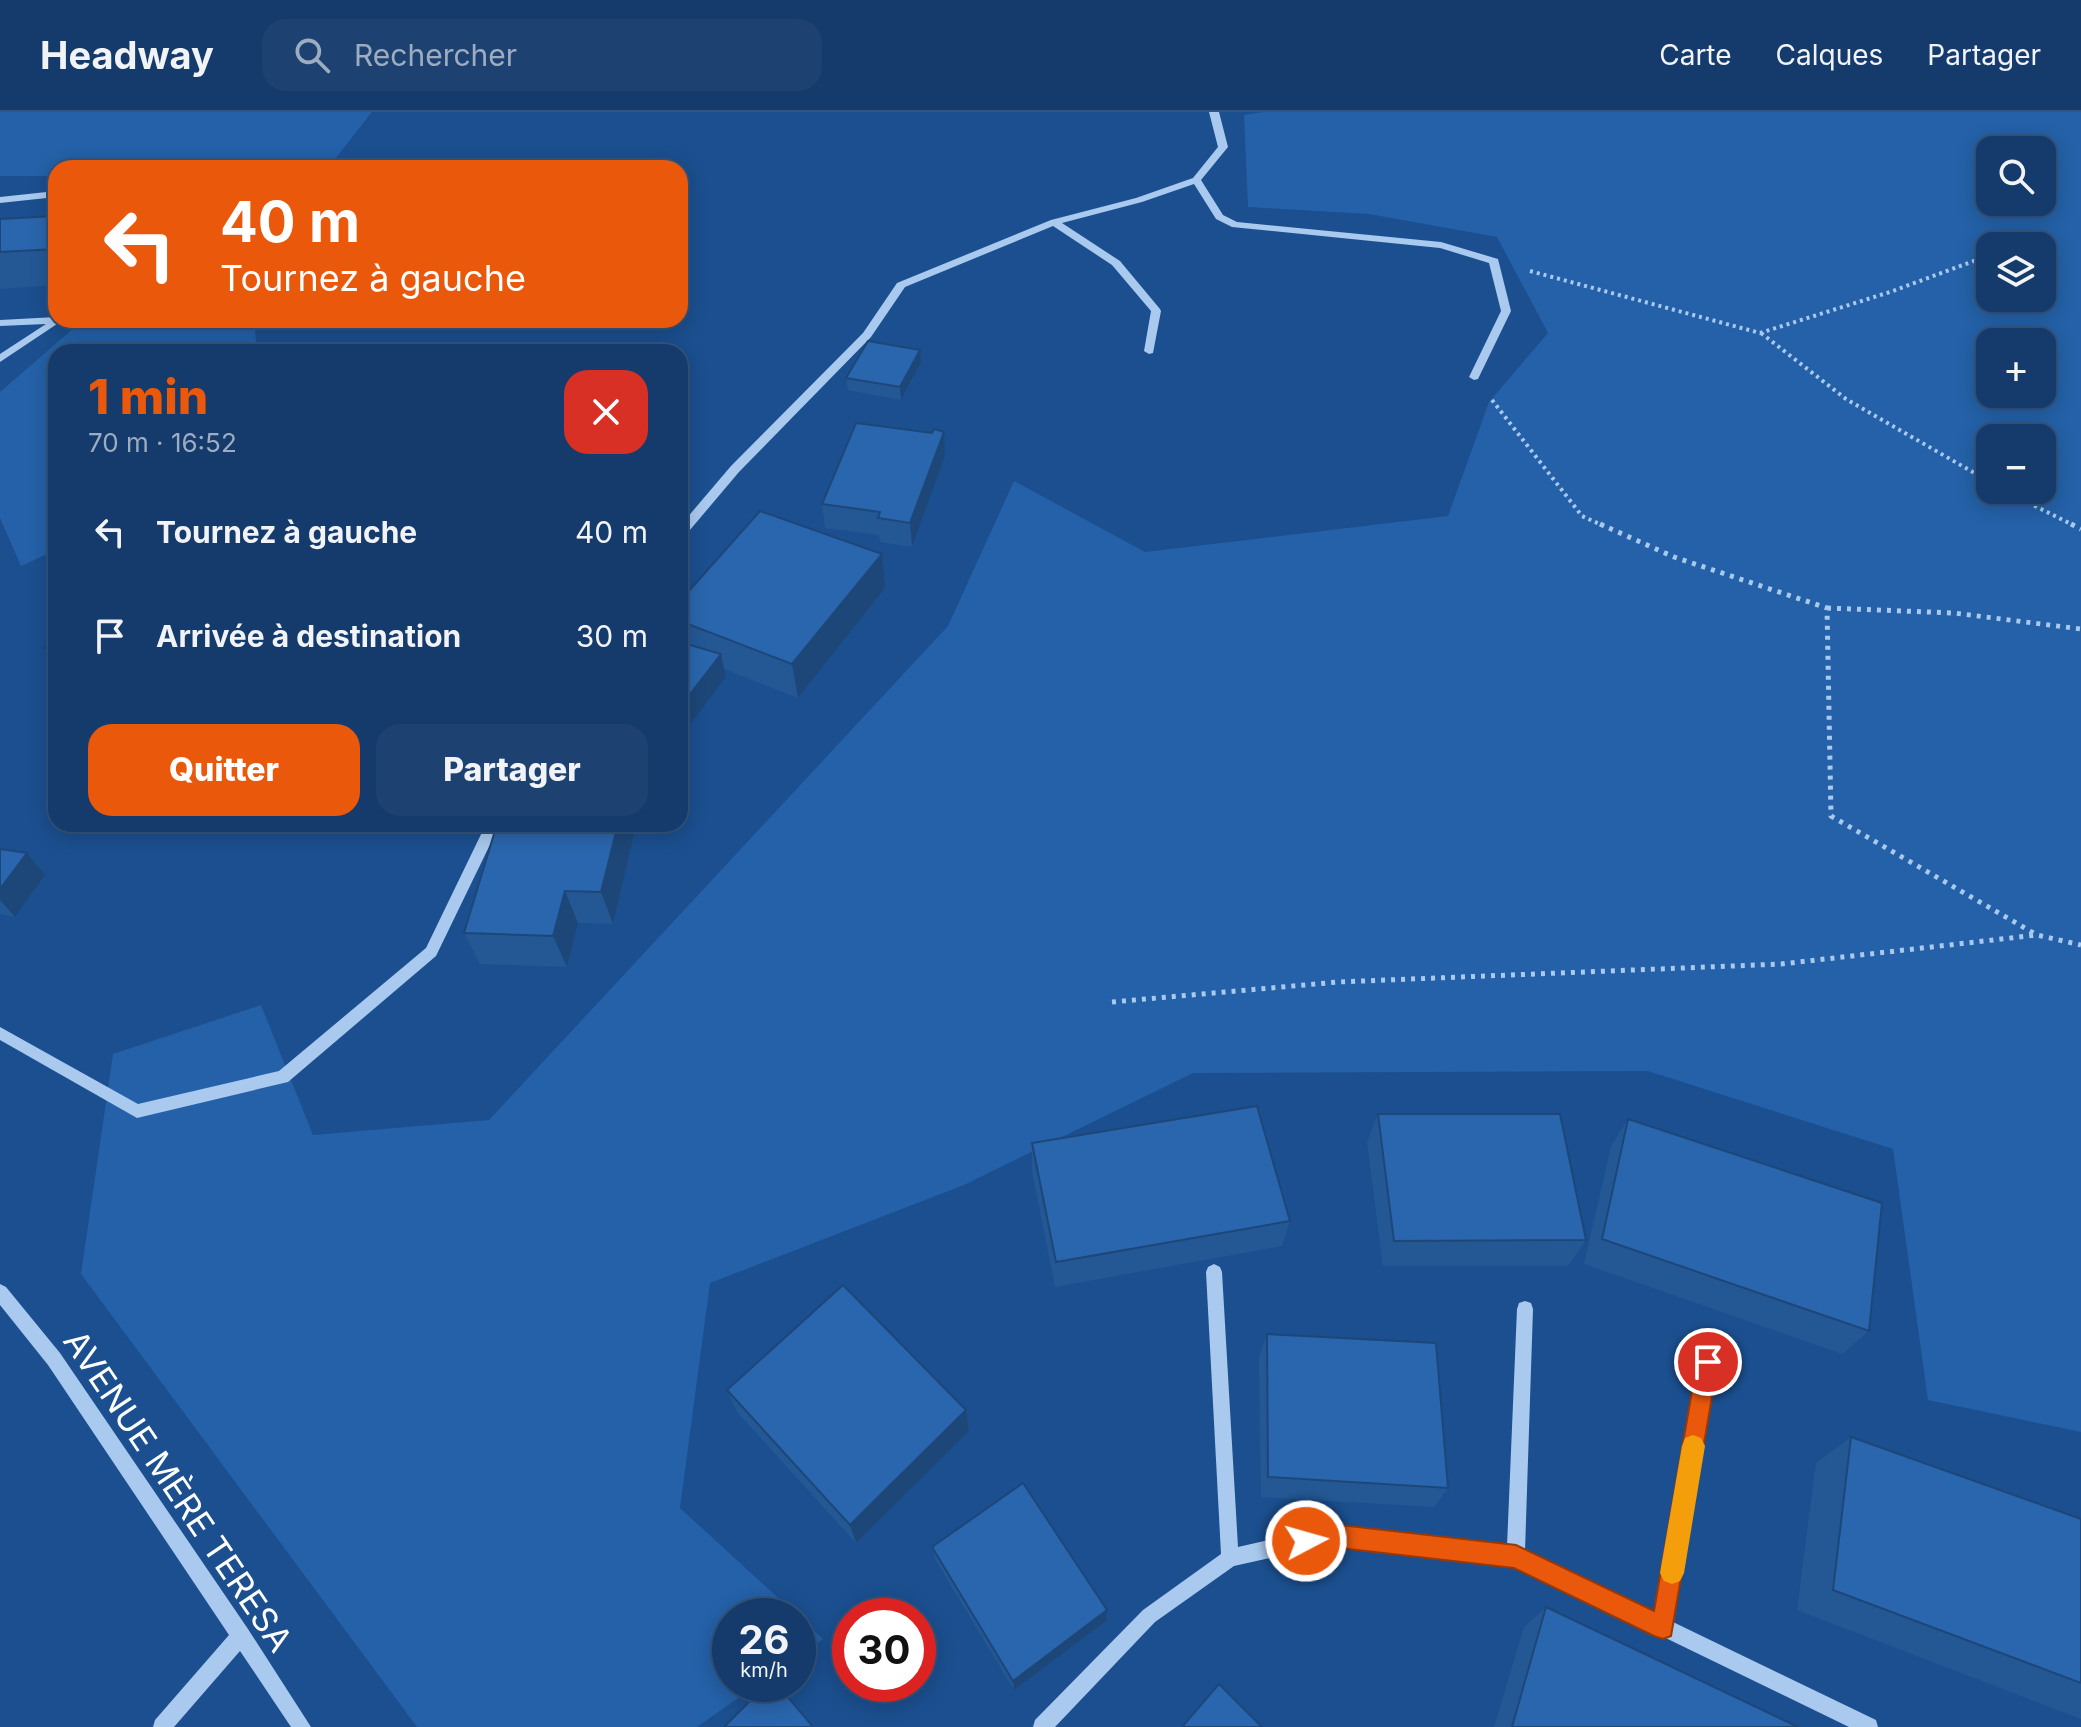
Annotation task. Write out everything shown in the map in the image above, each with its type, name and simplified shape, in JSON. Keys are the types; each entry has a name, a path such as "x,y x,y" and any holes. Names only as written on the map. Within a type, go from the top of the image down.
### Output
{"street":[{"path":"688,525 735,469 867,335 901,285 1054,222 1139,200 1196,180 1223,147 1214,112"},
{"path":"1196,180 1219,217 1235,225 1441,245 1494,261 1506,311 1474,377"},
{"path":"0,200 48,195"},
{"path":"1054,222 1116,263 1156,311 1149,351"},
{"path":"0,323 48,320"},
{"path":"0,359 48,326"},
{"path":"0,1033 137,1111 283,1077 431,952 489,832"},
{"path":"1214,1272 1230,1558"},
{"name":"AVENUE MÈRE TERESA","path":"0,1292 54,1359 302,1727"},
{"path":"1516,1556 1525,1309"},
{"path":"1663,1627 1708,1362"},
{"path":"1042,1727 1149,1616 1230,1558 1331,1535 1516,1556 1869,1727"},
{"path":"162,1727 242,1635"}],"path":[{"path":"1760,333 1890,292 1976,260"},
{"path":"1494,261 1760,333 1846,399 1976,474"},
{"path":"1474,377 1582,516 1674,557 1827,608 1905,608 2032,620 2081,629"},
{"path":"2031,504 2081,529"},
{"path":"1827,608 1831,816 2037,935 2081,945"},
{"path":"1112,1002 1338,982 1781,964 2037,935"}],"shaded area":[{"path":"0,112 372,112 334,160 48,160 48,176 0,176"},
{"path":"1263,112 2081,112 2081,1432 1928,1400 1893,1149 1648,1071 1193,1073 964,1185 710,1283 680,1508 778,1598 712,1598 712,1702 732,1702 697,1727 417,1727 81,1274 113,1054 261,1005 313,1135 489,1120 948,626 1014,481 1145,552 1448,516 1489,402 1548,333 1497,237 1369,214 1248,207 1244,115"},
{"path":"74,328 255,328 256,344 55,344"},
{"path":"48,350 48,554 21,566 0,518 0,392"}],"building":[{"path":"48,216 48,249 0,252 0,219"},
{"path":"868,341 920,350 900,387 846,378"},
{"path":"856,423 944,432 910,523 878,518 880,512 822,504"},
{"path":"760,511 882,554 792,664 688,624 688,592"},
{"path":"688,644 721,654 688,697"},
{"path":"495,832 616,832 601,892 565,891 553,936 464,933"},
{"path":"0,849 27,853 0,889"},
{"path":"1257,1106 1290,1221 1056,1262 1032,1143"},
{"path":"1378,1114 1560,1114 1586,1240 1394,1241"},
{"path":"1628,1119 1882,1203 1869,1331 1602,1239"},
{"path":"843,1285 966,1410 850,1525 727,1390"},
{"path":"1267,1334 1436,1343 1448,1488 1268,1477"},
{"path":"1851,1437 2081,1519 2081,1683 1833,1590"},
{"path":"1023,1483 1107,1610 1013,1681 932,1547"},
{"path":"1546,1607 1798,1727 1512,1727"},
{"path":"1219,1684 1262,1727 1182,1727"},
{"path":"749,1702 792,1702 813,1727 724,1727"}],"slow traffic":[{"path":"1672,1573 1693,1446"}],"route":[{"path":"1306,1541 1331,1535 1516,1556 1663,1627 1708,1362"}]}
